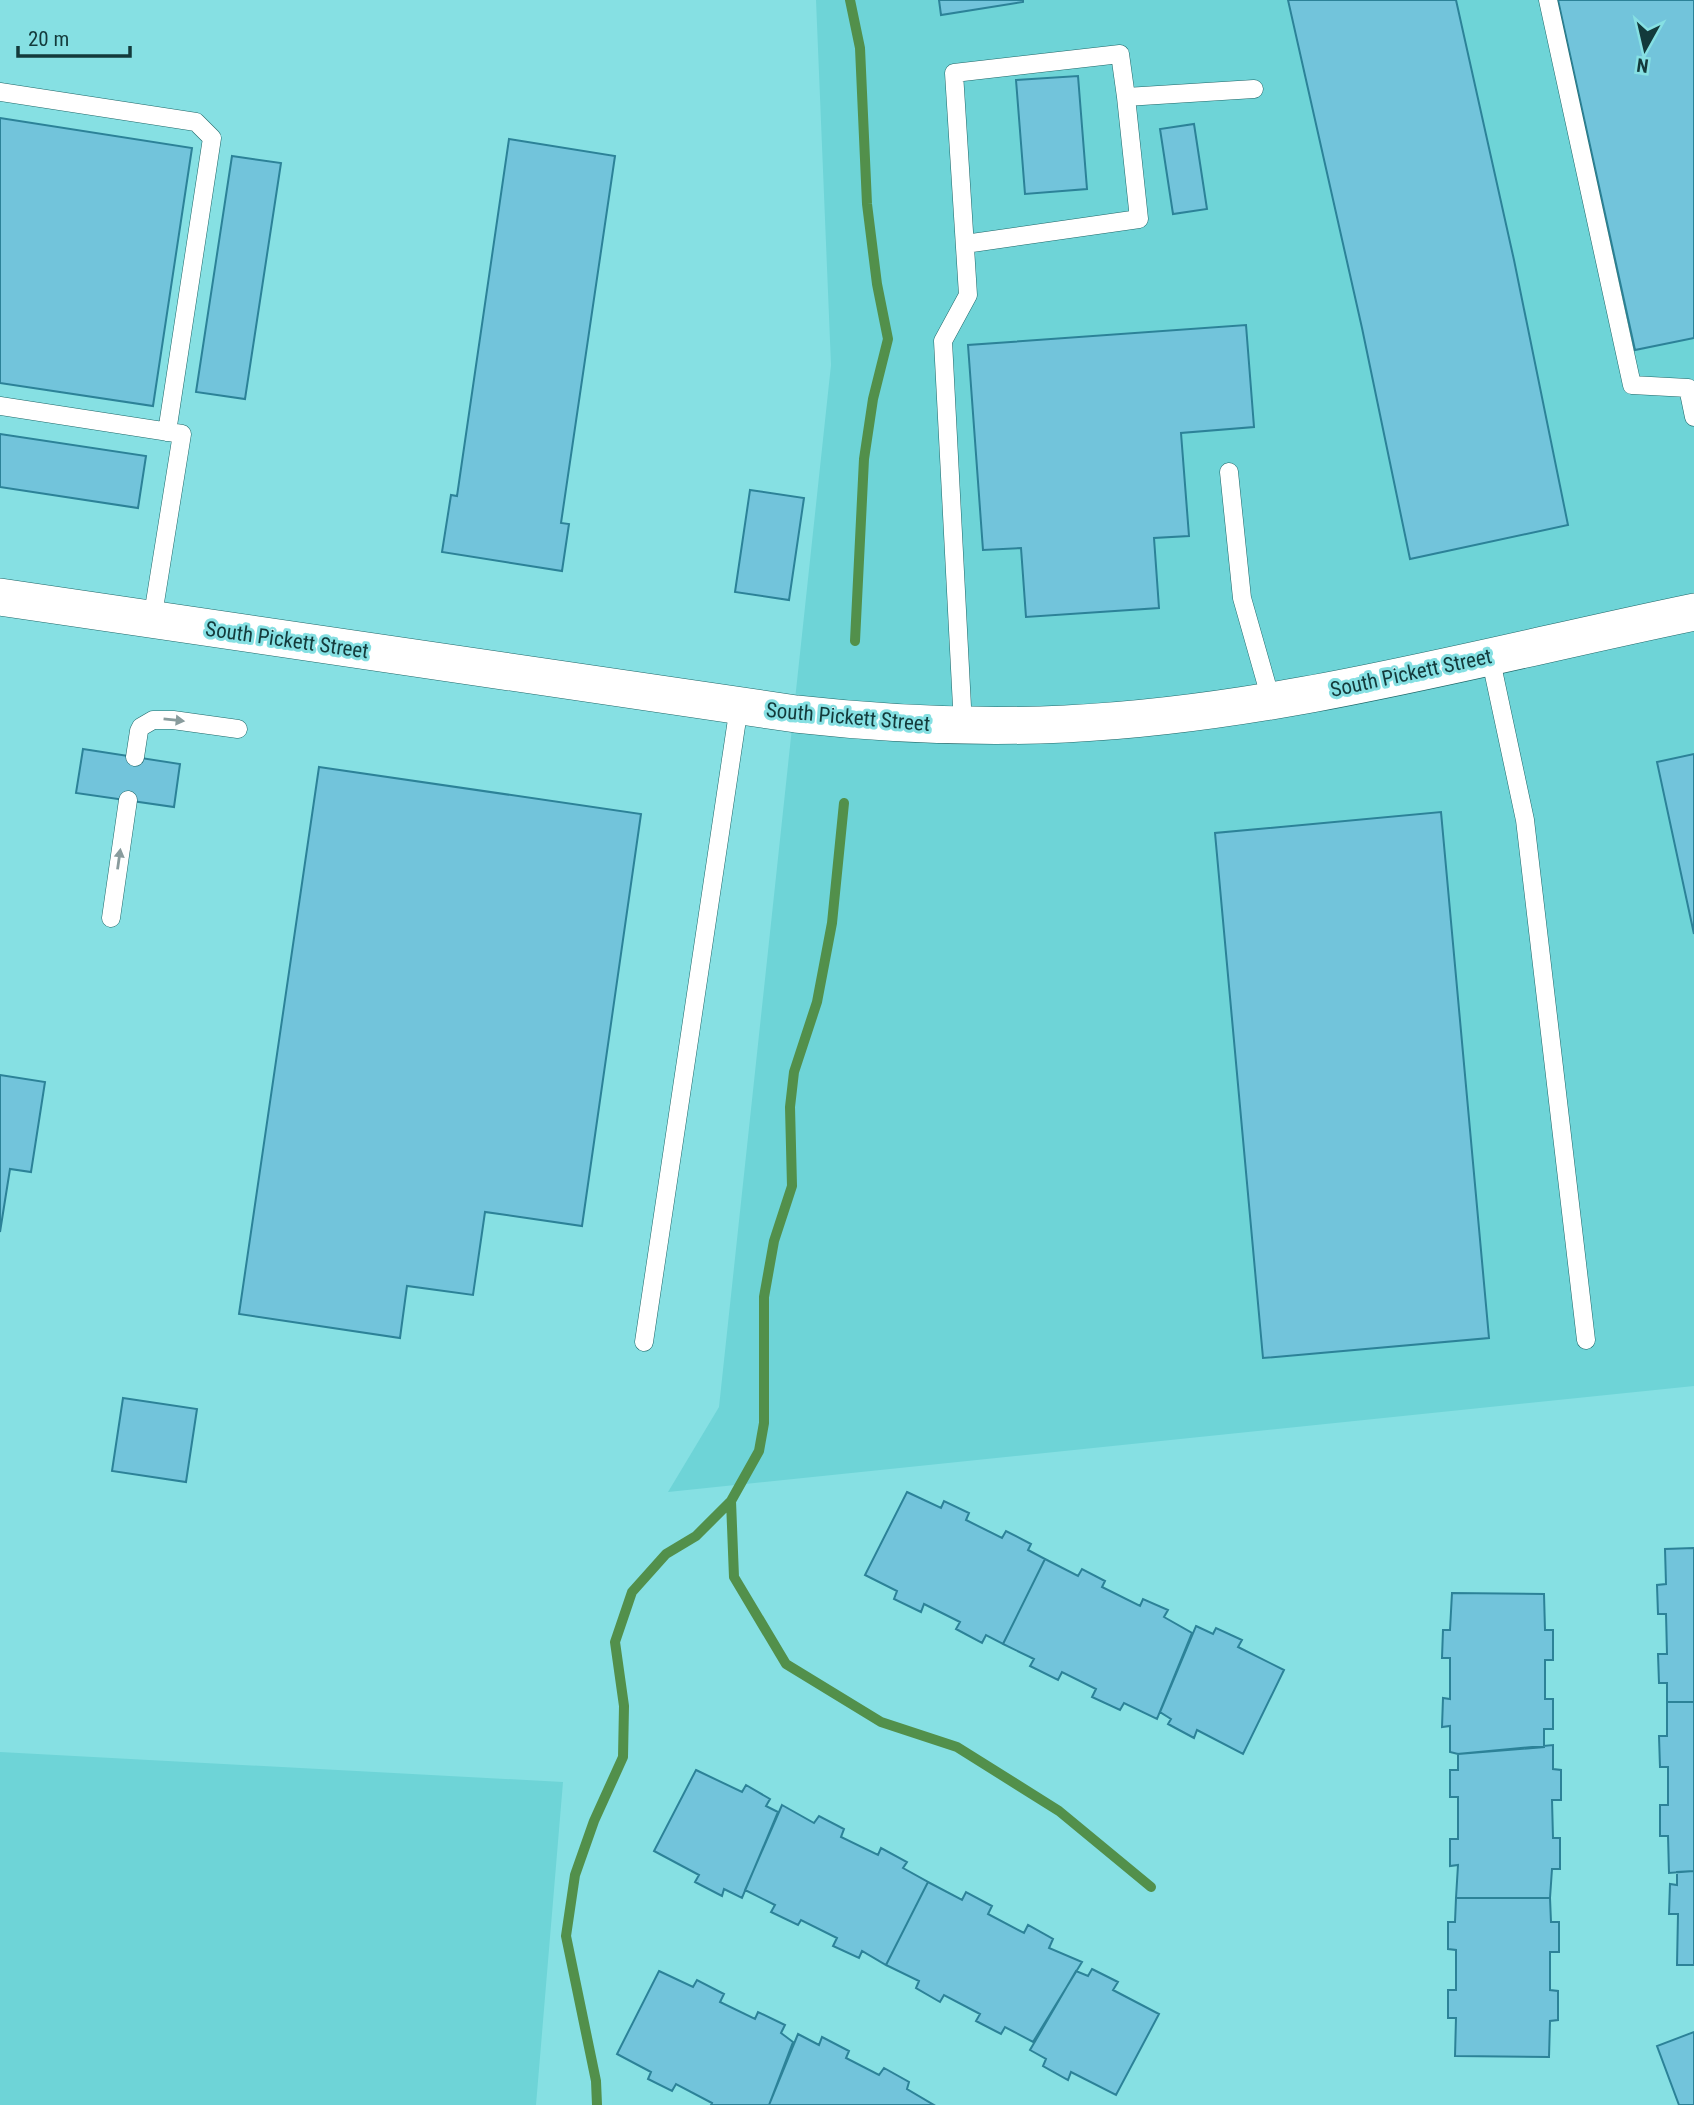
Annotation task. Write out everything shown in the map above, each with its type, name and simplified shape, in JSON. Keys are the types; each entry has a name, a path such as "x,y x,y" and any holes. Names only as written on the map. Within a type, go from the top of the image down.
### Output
{"street":[{"name":"South Pickett Street","path":"0,597 739,706 851,720 963,726 1066,724 1271,700 1694,611"}],"lane":[{"path":"1548,0 1632,385 1688,388 1694,417"},
{"path":"963,726 943,341 968,295 954,73 1120,54 1139,219 965,244"},
{"path":"1126,97 1254,89"},
{"path":"0,92 196,122 212,138 167,432"},
{"path":"0,406 182,434 152,621"},
{"path":"1229,472 1242,598 1271,700"},
{"path":"1490,656 1525,820 1586,1339"},
{"path":"644,1342 739,706"},
{"path":"135,757 141,727 153,720 173,720 238,729"},
{"path":"111,918 128,800"}],"shaded area":[{"path":"816,0 1694,0 1694,1386 668,1492 719,1407 831,365"},
{"path":"0,1752 563,1782 536,2105 0,2105"}],"building":[{"path":"939,0 1023,0 1023,2 941,15"},
{"path":"1288,0 1456,0 1514,260 1568,525 1410,559 1362,328"},
{"path":"1558,0 1694,0 1694,338 1635,350"},
{"path":"1078,76 1087,189 1025,194 1016,80"},
{"path":"0,118 192,148 153,406 0,383"},
{"path":"1194,124 1207,209 1173,214 1160,129"},
{"path":"509,139 615,156 561,523 569,524 562,571 442,552 451,495 457,496"},
{"path":"232,156 281,163 245,399 196,392"},
{"path":"1246,325 1254,427 1181,433 1189,536 1154,538 1159,608 1026,617 1021,548 983,550 968,345"},
{"path":"0,434 146,456 138,508 0,487"},
{"path":"750,490 804,498 789,600 735,592"},
{"path":"83,749 180,764 174,807 76,793"},
{"path":"1694,754 1694,934 1657,762"},
{"path":"319,767 641,814 582,1226 485,1212 473,1295 407,1286 400,1338 239,1314"},
{"path":"1441,812 1489,1338 1263,1358 1215,833"},
{"path":"0,1075 45,1082 31,1172 10,1169 0,1232"},
{"path":"123,1398 197,1409 186,1482 112,1471"},
{"path":"907,1492 941,1508 944,1501 969,1513 966,1520 1002,1538 1006,1531 1031,1544 1028,1550 1045,1559 1003,1644 986,1635 982,1643 956,1629 960,1622 924,1604 921,1612 894,1599 897,1591 865,1575"},
{"path":"1694,1548 1694,1702 1667,1702 1667,1683 1659,1683 1658,1654 1667,1654 1666,1614 1658,1614 1657,1585 1666,1584 1665,1549"},
{"path":"1045,1559 1078,1576 1082,1569 1105,1581 1102,1587 1140,1606 1143,1599 1168,1610 1164,1617 1192,1633 1157,1719 1124,1703 1120,1710 1092,1697 1096,1689 1062,1672 1058,1680 1030,1666 1034,1659 1003,1644"},
{"path":"1452,1593 1544,1594 1545,1630 1553,1630 1553,1660 1545,1660 1545,1699 1553,1699 1553,1729 1544,1729 1544,1747 1458,1754 1450,1752 1450,1726 1442,1727 1443,1698 1450,1699 1450,1658 1442,1658 1443,1630 1450,1630"},
{"path":"1196,1626 1213,1634 1216,1628 1242,1640 1238,1647 1284,1670 1243,1754 1197,1730 1194,1738 1168,1724 1171,1719 1160,1712"},
{"path":"1667,1702 1694,1702 1694,1871 1669,1873 1668,1836 1660,1836 1660,1805 1668,1805 1668,1767 1660,1767 1659,1736 1667,1736"},
{"path":"1553,1745 1553,1769 1561,1770 1561,1800 1552,1800 1553,1838 1560,1838 1560,1869 1552,1869 1550,1898 1456,1898 1458,1865 1450,1866 1450,1839 1458,1839 1458,1797 1450,1797 1450,1770 1458,1770 1458,1754"},
{"path":"696,1770 742,1792 746,1785 770,1799 766,1806 778,1812 742,1898 724,1889 722,1896 695,1882 699,1875 654,1851"},
{"path":"782,1805 814,1823 819,1816 844,1829 841,1837 878,1855 881,1848 907,1862 903,1868 928,1882 886,1965 862,1951 859,1958 833,1946 837,1938 801,1920 798,1925 771,1912 775,1905 745,1890"},
{"path":"1694,1871 1694,1965 1677,1965 1678,1914 1669,1914 1670,1884 1677,1885 1677,1872"},
{"path":"928,1882 962,1900 966,1892 992,1906 988,1914 1024,1933 1028,1925 1053,1939 1049,1948 1082,1962 1033,2042 1005,2027 1001,2034 976,2021 980,2014 944,1995 940,2002 916,1988 919,1981 886,1965"},
{"path":"1456,1898 1550,1898 1551,1922 1559,1922 1559,1952 1550,1952 1550,1990 1558,1991 1558,2020 1550,2021 1549,2057 1455,2056 1456,2018 1448,2018 1448,1990 1456,1990 1456,1950 1448,1949 1448,1922 1455,1922"},
{"path":"1092,1969 1118,1982 1113,1990 1159,2014 1116,2095 1071,2072 1068,2080 1043,2066 1046,2059 1030,2050 1076,1971 1088,1976"},
{"path":"659,1971 693,1987 697,1980 724,1994 720,2002 755,2019 758,2012 785,2025 781,2033 793,2042 769,2105 711,2105 712,2103 676,2084 672,2091 648,2079 651,2072 617,2054"},
{"path":"1694,2032 1694,2105 1679,2105 1657,2046"},
{"path":"798,2034 819,2045 822,2037 849,2051 846,2058 879,2075 884,2068 909,2082 907,2089 934,2105 769,2105"}],"waterway":[{"path":"850,0 860,48 867,204 877,284 888,339 873,399 864,459 855,641"},
{"path":"597,2105 596,2081 566,1936 575,1875 594,1821 623,1757 624,1706 615,1642 632,1592 666,1554 696,1536 731,1501 759,1451 764,1423 764,1297 774,1241 792,1186 790,1107 794,1072 817,1002 832,923 844,803"},
{"path":"731,1501 734,1577 786,1664 881,1722 957,1747 1059,1811 1151,1887"}]}
